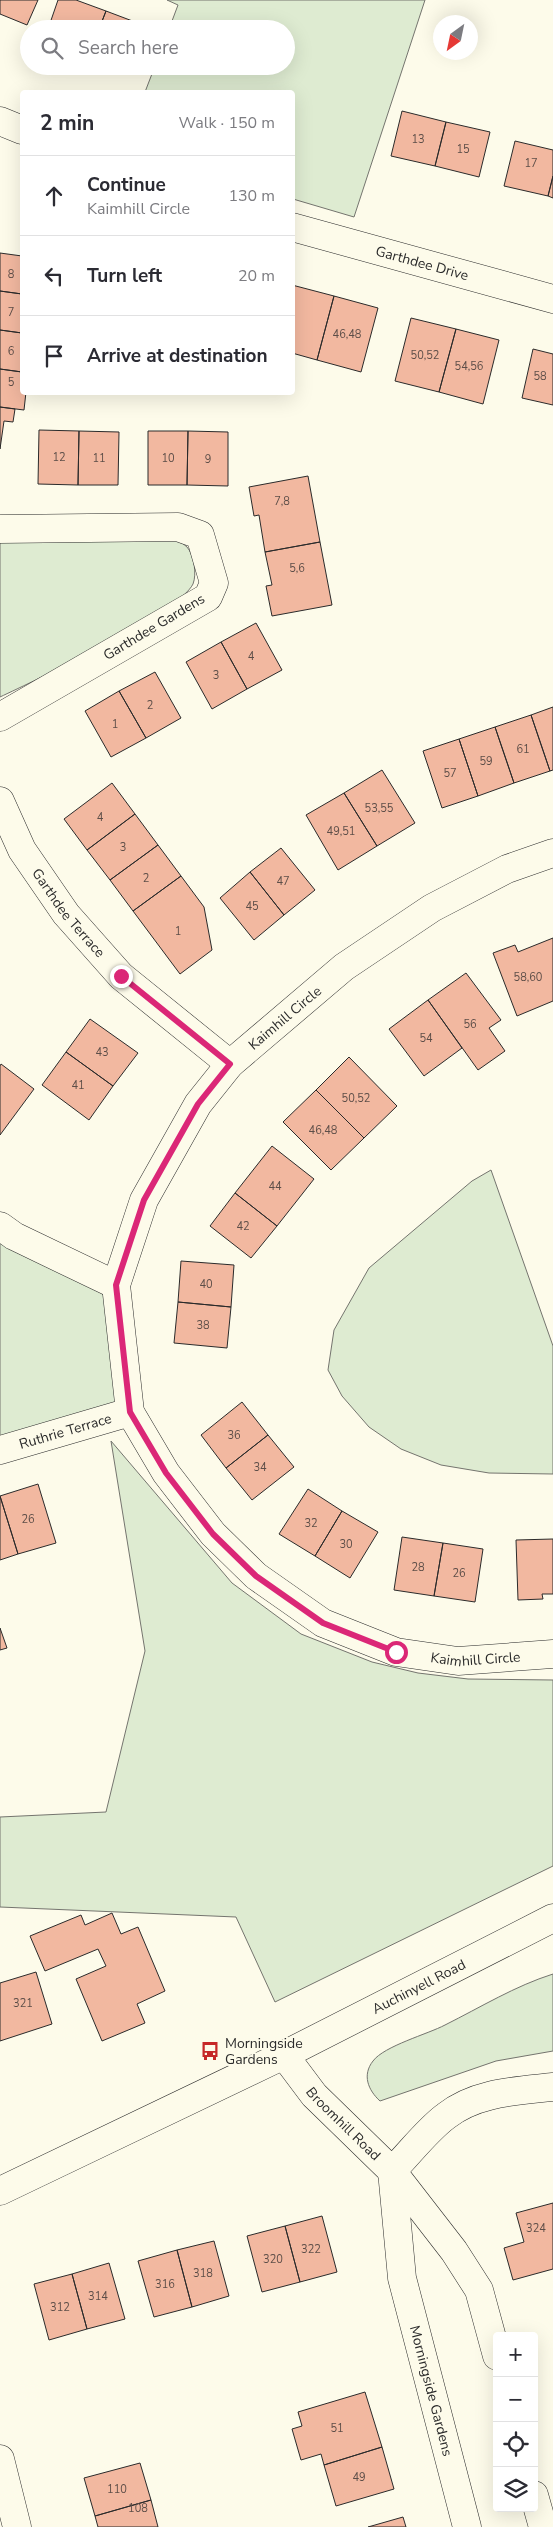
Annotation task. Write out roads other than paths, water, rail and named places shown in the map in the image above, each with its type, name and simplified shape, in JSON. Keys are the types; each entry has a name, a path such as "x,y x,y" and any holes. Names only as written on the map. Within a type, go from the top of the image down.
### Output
{"street":[{"path":"0,121 20,129"},
{"name":"Garthdee Drive","path":"295,228 553,299"},
{"name":"Garthdee Gardens","path":"0,528 178,528 189,530 200,535 214,583 208,596 0,717"},
{"name":"Garthdee Terrace","path":"0,801 22,850 66,914 121,976 230,1064"},
{"name":"Kaimhill Circle","path":"553,854 507,869 432,908 344,968 230,1064 198,1104 144,1200 116,1285 130,1412 166,1473 213,1534 256,1576 323,1623 396,1652 458,1661 553,1654"},
{"path":"0,1226 14,1236 116,1285"},
{"name":"Ruthrie Terrace","path":"0,1450 130,1412"},
{"name":"Auchinyell Road","path":"284,2055 553,1918"},
{"path":"0,2191 284,2055"},
{"name":"Broomhill Road","path":"284,2055 314,2095 392,2171 446,2115 469,2103 499,2094 553,2087"},
{"path":"392,2171 454,2251 479,2290 493,2341"},
{"name":"Morningside Gardens","path":"392,2171 402,2278 467,2527"},
{"path":"0,2459 17,2527"},
{"path":"538,2509 543,2527"}],"place":[{"name":"Morningside Gardens","path":"210,2051"}]}
